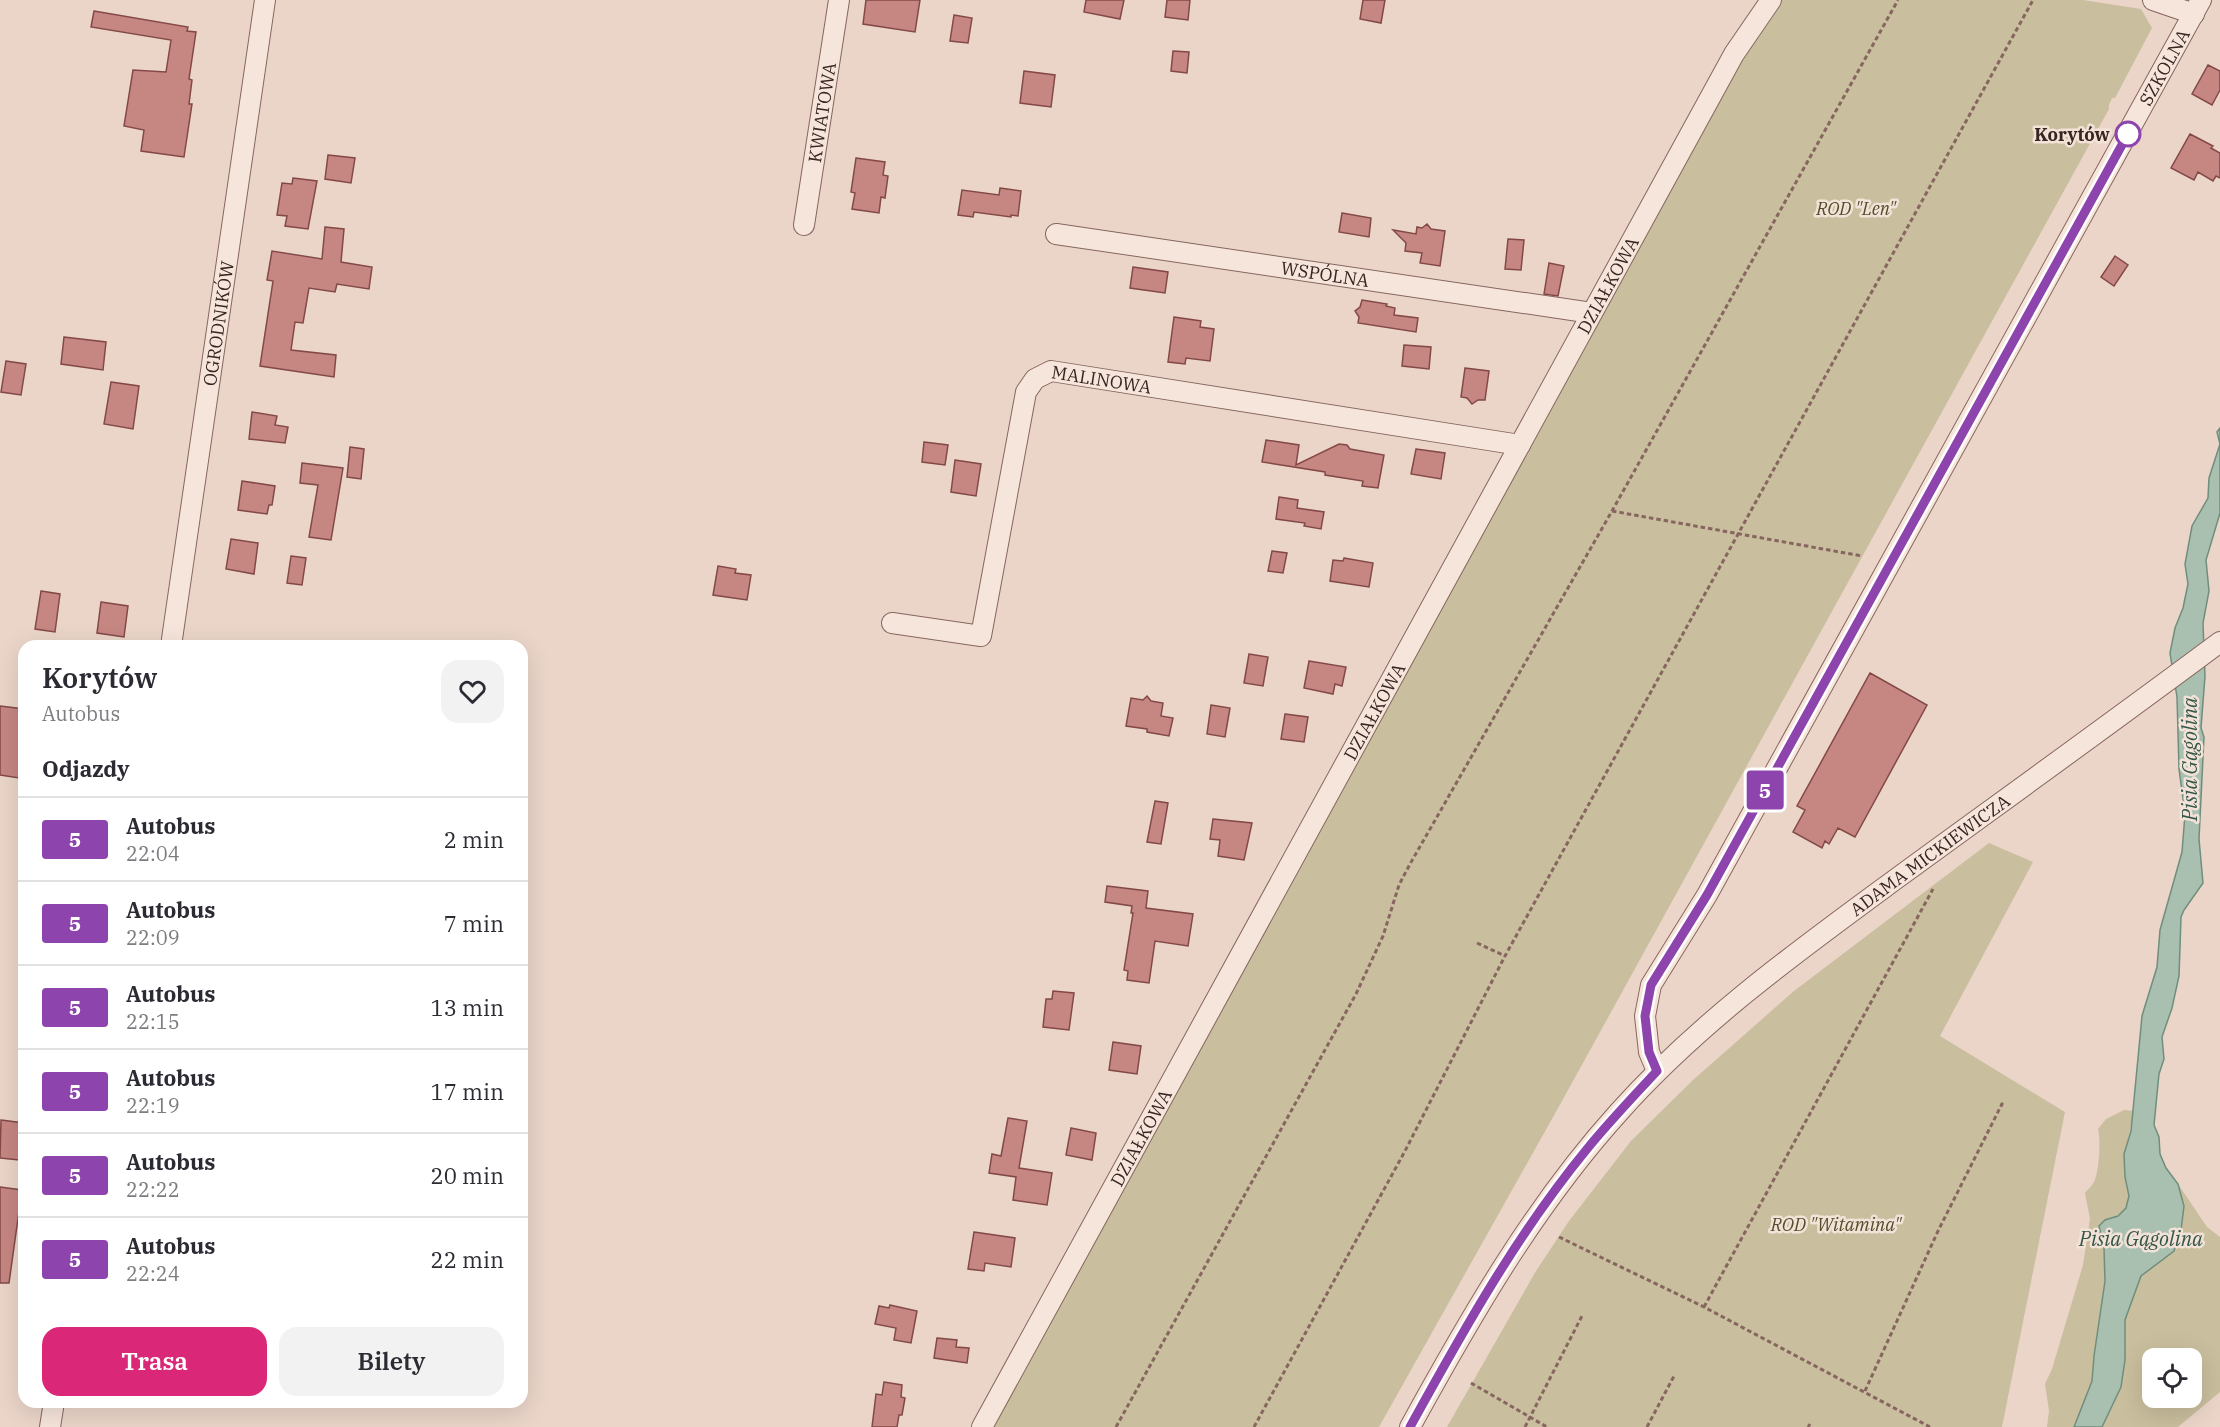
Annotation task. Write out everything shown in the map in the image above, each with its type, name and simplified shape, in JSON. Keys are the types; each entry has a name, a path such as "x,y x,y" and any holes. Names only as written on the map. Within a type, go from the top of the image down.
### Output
{"street":[{"name":"OGRODNIKÓW","path":"172,640 265,0"},
{"name":"KWIATOWA","path":"804,225 839,0"},
{"name":"DZIAŁKOWA","path":"982,1427 1734,54 1771,0"},
{"path":"2153,0 2198,7"},
{"name":"SZKOLNA","path":"1657,1071 1649,1052 1645,1016 1651,985 1707,895 2198,7"},
{"name":"WSPÓLNA","path":"1056,234 1592,313"},
{"name":"MALINOWA","path":"892,623 981,636 1026,392 1035,379 1051,371 1520,445"},
{"name":"ADAMA MICKIEWICZA","path":"1410,1427 1481,1302 1542,1209 1586,1150 1657,1071 1695,1035 1822,934 2216,646"},
{"path":"50,1427 53,1408"}],"path":[{"path":"1116,1427 1356,994 1383,936 1399,885 1410,864 1898,0"},
{"path":"1254,1427 1405,1151 1506,956 2033,0"},
{"path":"1611,511 1862,556"},
{"path":"1704,1307 1933,890"},
{"path":"1477,943 1506,956"},
{"path":"1865,1391 1938,1231 2003,1102"},
{"path":"1559,1237 1704,1307 1930,1427"},
{"path":"1525,1427 1583,1314"},
{"path":"1647,1427 1674,1376"},
{"path":"1471,1383 1547,1427"}],"green space":[{"name":"ROD \"Len\"","path":"1779,0 2083,0 2141,9 2152,28 1562,1101 1379,1427 989,1427 1752,36"},
{"name":"ROD \"Witamina\"","path":"1989,843 2033,862 1940,1036 2065,1112 2002,1427 1447,1427 1536,1271 1569,1221 1631,1141 1693,1080 1794,991"},
{"path":"2124,1110 2133,1111 2125,1160 2129,1200 2123,1211 2099,1226 2104,1248 2105,1281 2092,1381 2074,1427 2047,1427 2049,1411 2045,1384 2052,1369 2083,1265 2090,1219 2085,1193 2094,1182 2097,1171 2098,1129 2106,1119"},
{"path":"2178,1184 2207,1227 2220,1237 2220,1392 2202,1407 2202,1348 2142,1348 2142,1408 2201,1408 2178,1427 2102,1427 2113,1405 2125,1360 2125,1320 2141,1276 2174,1251 2181,1230 2184,1206"}],"water":[{"path":"2220,428 2220,444 2217,432"},
{"name":"Pisia Gągolina","path":"2220,444 2220,513 2206,560 2209,591 2203,623 2205,676 2201,728 2204,737 2199,839 2203,883 2181,917 2179,976 2172,1008 2162,1037 2164,1059 2159,1074 2154,1125 2159,1137 2160,1154 2166,1168 2178,1184 2184,1206 2181,1230 2174,1251 2141,1276 2125,1320 2125,1360 2121,1387 2102,1427 2074,1427 2092,1381 2105,1281 2104,1248 2099,1226 2105,1220 2118,1216 2126,1208 2129,1196 2124,1154 2131,1131 2142,1016 2157,967 2160,930 2182,852 2185,814 2179,769 2177,697 2170,653 2188,584 2185,564 2192,526 2208,498 2209,478"}],"building":[{"path":"866,0 920,0 915,32 863,24"},
{"path":"1086,0 1124,0 1120,19 1084,12"},
{"path":"1167,0 1190,0 1188,20 1165,17"},
{"path":"1363,0 1385,0 1381,23 1360,19"},
{"path":"94,11 188,27 187,31 196,32 189,79 192,80 189,104 192,104 184,157 141,151 144,130 124,126 133,70 166,72 171,40 91,27"},
{"path":"954,15 972,18 968,43 950,41"},
{"path":"1173,51 1189,52 1187,73 1171,71"},
{"path":"2208,65 2220,71 2220,90 2212,105 2192,94"},
{"path":"1024,71 1055,75 1051,107 1020,103"},
{"path":"2190,134 2213,146 2211,148 2220,153 2220,178 2216,176 2213,181 2198,172 2194,180 2171,168"},
{"path":"328,155 355,158 351,183 325,179"},
{"path":"856,158 885,162 883,175 888,176 885,198 881,197 879,213 852,209 855,193 851,192"},
{"path":"293,178 317,181 308,229 285,226 287,216 277,215 282,183 292,184"},
{"path":"1000,188 1021,191 1018,216 974,212 973,217 958,215 962,190 999,195"},
{"path":"1342,213 1371,218 1369,237 1339,232"},
{"path":"1427,224 1431,229 1445,231 1440,266 1420,263 1422,253 1405,251 1406,243 1393,230 1416,234 1417,227 1422,228"},
{"path":"325,227 344,229 341,262 372,267 369,289 337,284 335,292 309,288 303,323 295,322 291,350 336,355 334,377 260,366 273,281 267,280 272,251 322,259"},
{"path":"1508,239 1524,240 1521,270 1505,269"},
{"path":"2115,256 2128,265 2114,286 2101,277"},
{"path":"1549,263 1564,266 1558,296 1544,294"},
{"path":"1133,267 1168,272 1165,293 1130,288"},
{"path":"1362,300 1387,304 1386,306 1395,308 1394,315 1418,318 1416,332 1358,323 1359,317 1355,311 1360,307"},
{"path":"1174,317 1201,321 1200,327 1214,329 1210,361 1186,358 1185,364 1168,362"},
{"path":"64,337 106,342 103,370 61,364"},
{"path":"1404,345 1431,347 1429,369 1402,366"},
{"path":"6,361 26,364 21,395 1,392"},
{"path":"1465,368 1489,371 1485,400 1478,400 1472,404 1467,398 1461,397"},
{"path":"111,382 139,386 133,429 104,424"},
{"path":"252,412 277,416 275,425 288,427 285,443 249,439"},
{"path":"1266,440 1299,445 1296,465 1339,444 1347,445 1350,449 1384,455 1378,488 1362,486 1363,481 1325,475 1325,472 1262,462"},
{"path":"924,442 948,445 945,465 922,462"},
{"path":"350,447 364,449 361,479 347,477"},
{"path":"1416,449 1445,453 1441,479 1411,474"},
{"path":"955,460 981,464 976,496 951,492"},
{"path":"302,463 343,468 331,540 309,537 318,485 300,483"},
{"path":"242,481 275,486 272,505 269,505 267,514 238,510"},
{"path":"1279,497 1298,500 1297,508 1324,512 1321,529 1304,526 1305,523 1276,519"},
{"path":"231,539 258,543 254,574 226,569"},
{"path":"1272,551 1287,553 1283,573 1268,571"},
{"path":"291,556 306,558 302,585 287,583"},
{"path":"1344,558 1373,563 1369,587 1330,581 1333,560 1343,561"},
{"path":"718,566 736,569 735,573 751,575 747,600 713,595"},
{"path":"41,591 60,594 55,632 35,629"},
{"path":"101,602 128,606 124,637 97,633"},
{"path":"1249,654 1268,657 1263,686 1244,683"},
{"path":"1309,661 1346,667 1342,686 1335,684 1333,694 1304,688"},
{"path":"1870,673 1927,705 1855,837 1838,828 1829,844 1825,841 1822,848 1793,832 1805,810 1797,806"},
{"path":"1147,696 1151,701 1163,703 1161,716 1173,718 1169,736 1147,732 1147,729 1126,726 1131,698 1143,700"},
{"path":"1211,705 1230,708 1225,737 1207,734"},
{"path":"0,706 18,708 18,778 0,775"},
{"path":"1285,714 1308,717 1304,742 1281,739"},
{"path":"1155,801 1168,803 1161,844 1147,842"},
{"path":"1213,819 1252,823 1244,860 1218,856 1220,840 1210,839"},
{"path":"1107,886 1148,891 1146,908 1193,914 1188,946 1155,941 1149,983 1127,980 1128,971 1124,970 1133,913 1131,913 1132,906 1105,902"},
{"path":"1053,991 1074,993 1069,1030 1043,1027 1046,999 1052,999"},
{"path":"1113,1042 1141,1046 1137,1074 1109,1070"},
{"path":"1008,1118 1027,1121 1019,1168 1052,1173 1047,1205 1013,1200 1016,1177 989,1173 992,1154 1001,1156"},
{"path":"1,1120 18,1122 18,1160 0,1158"},
{"path":"1071,1128 1096,1133 1092,1160 1066,1155"},
{"path":"0,1187 18,1189 18,1219 9,1283 0,1283"},
{"path":"974,1232 1015,1238 1011,1267 985,1263 984,1271 968,1269"},
{"path":"890,1305 917,1311 911,1343 894,1340 896,1328 875,1324 879,1306 889,1308"},
{"path":"937,1338 957,1340 956,1347 969,1348 967,1363 934,1358"},
{"path":"884,1382 902,1385 901,1397 905,1398 897,1427 872,1427 876,1394 882,1395"}],"bus line":[{"name":"5","path":"1410,1427 1481,1302 1542,1209 1586,1150 1657,1071 1649,1052 1645,1016 1651,985 1707,895 2128,134"}],"place":[{"name":"Korytów","path":"2128,134"}]}
